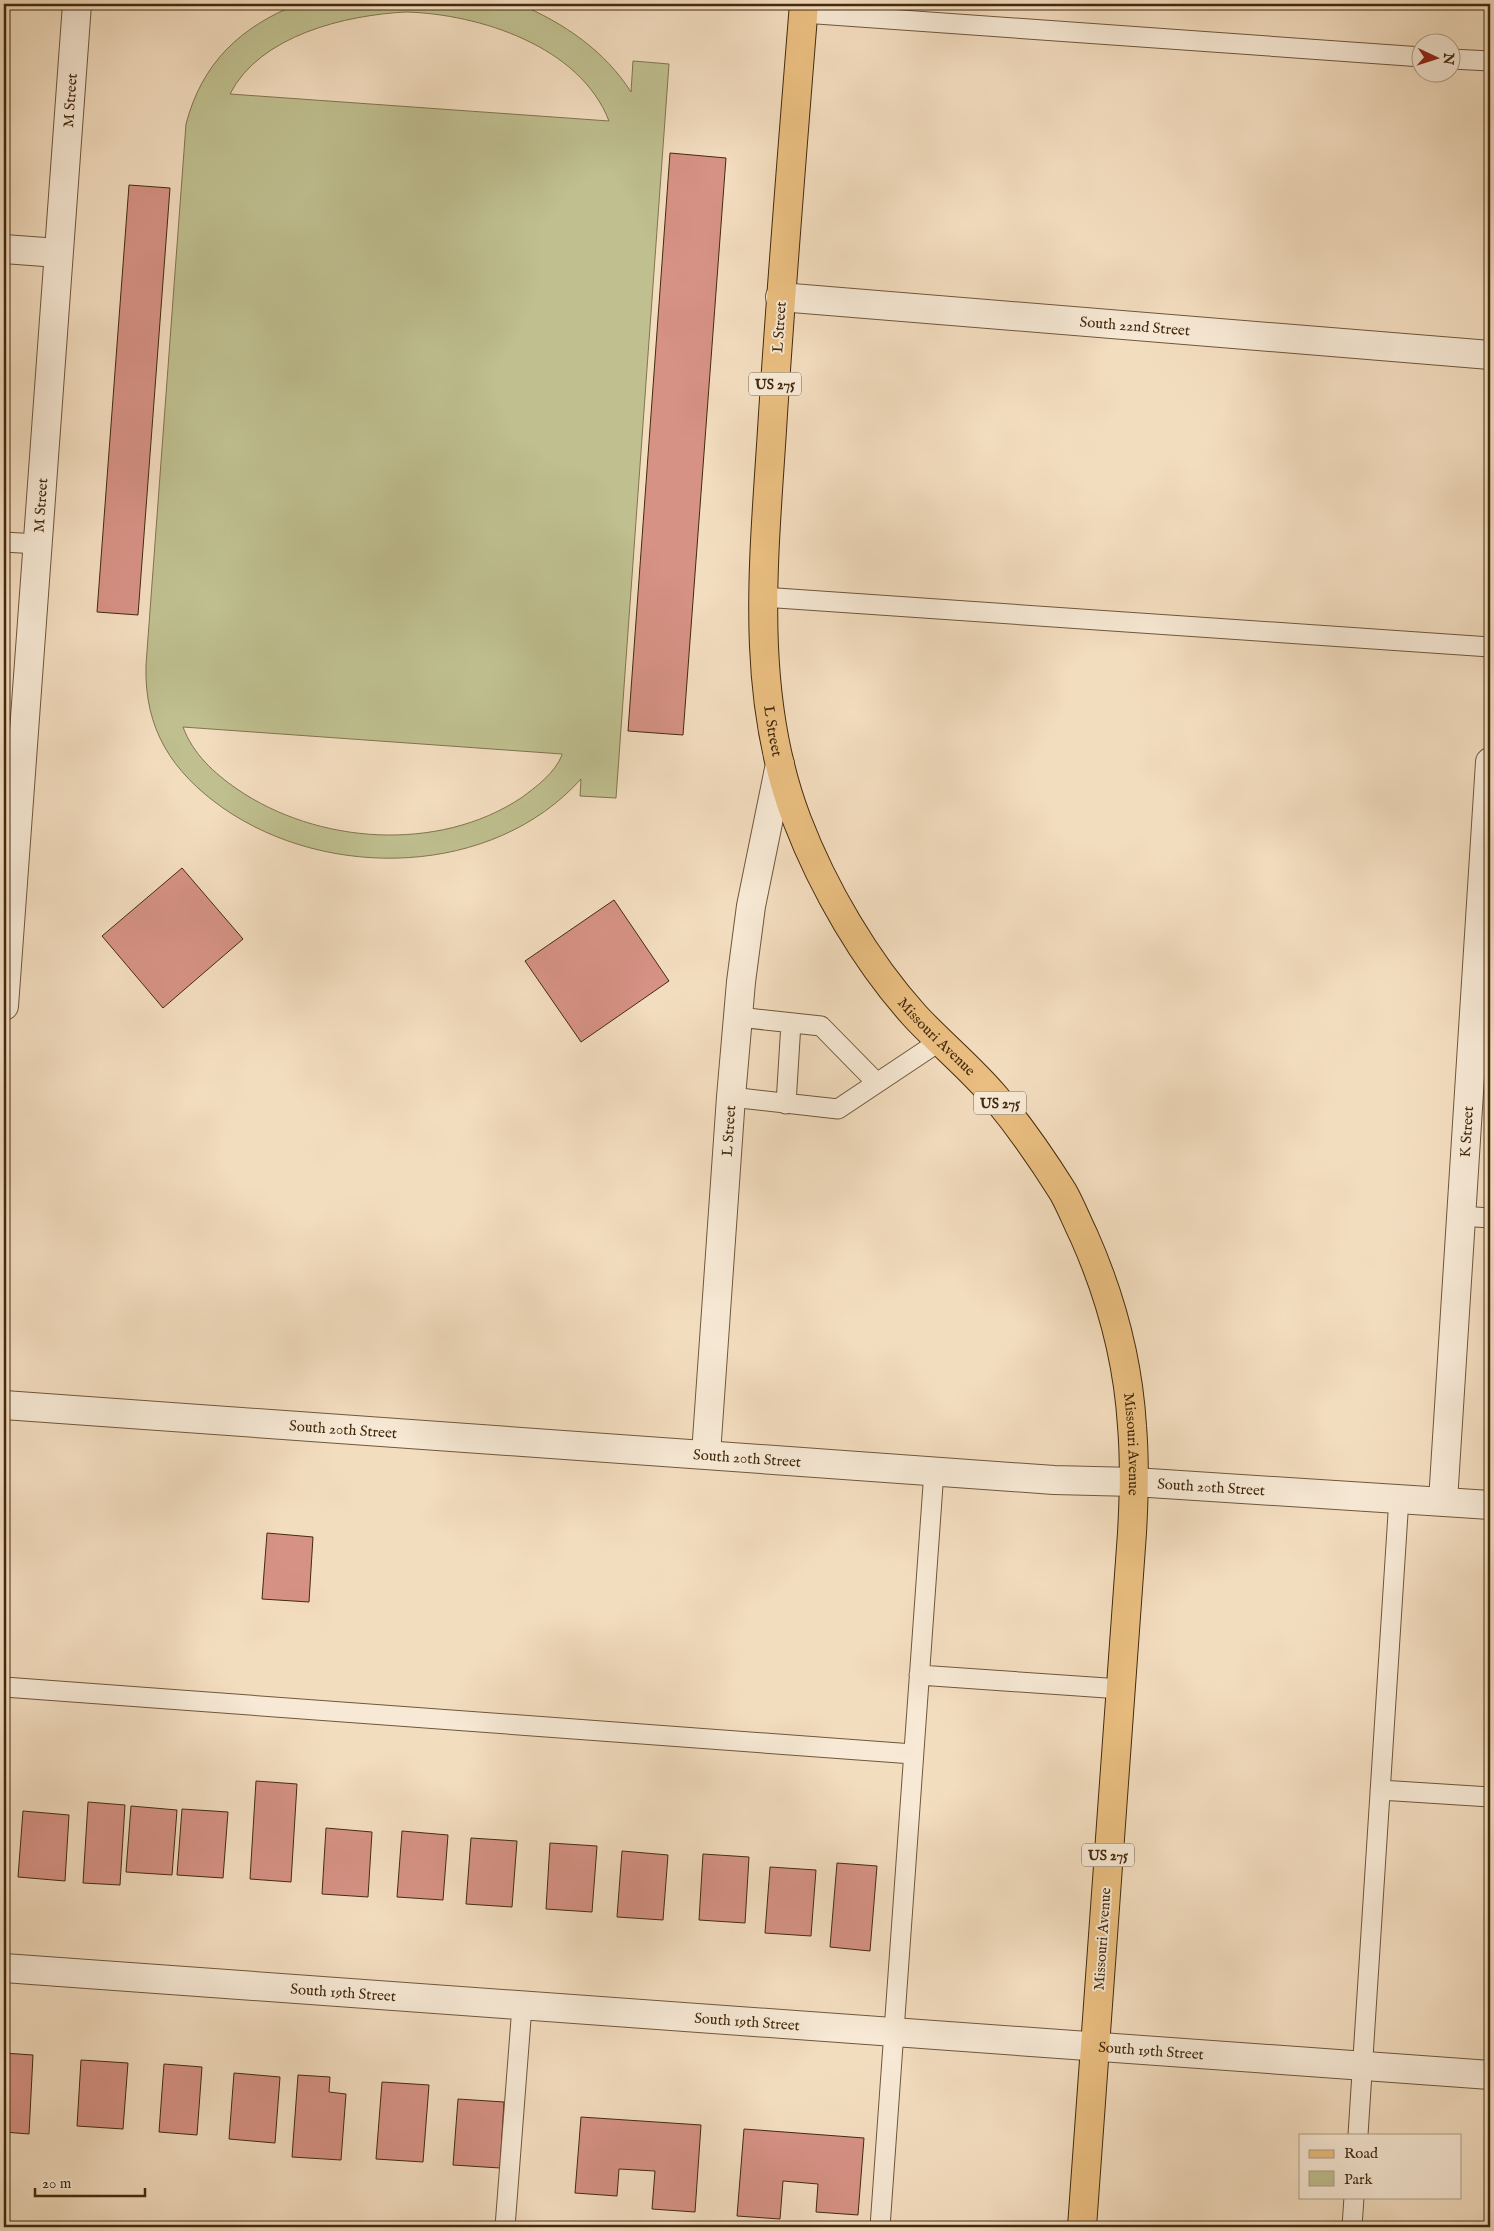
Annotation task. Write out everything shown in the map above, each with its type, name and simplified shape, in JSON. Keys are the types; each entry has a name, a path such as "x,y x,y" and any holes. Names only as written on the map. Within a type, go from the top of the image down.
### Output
{"main road":[{"name":"L Street","path":"780,764 768,713 763,656 762,597 780,298 803,9"},
{"name":"Missouri Avenue","path":"780,764 797,821 840,912 873,964 913,1013 994,1096 1065,1195 1092,1256 1111,1306 1125,1368 1132,1424 1134,1482 1082,2227"}],"street":[{"name":"M Street","path":"4,1006 77,4"},
{"path":"4,249 58,253"},
{"name":"South 22nd Street","path":"780,298 1490,355"},
{"name":"K Street","path":"1443,1502 1461,1216 1485,933 1490,762"},
{"name":"L Street","path":"706,1454 738,1017 751,906 780,764"},
{"name":"South 20th Street","path":"4,1404 1054,1480 1134,1482 1490,1505"},
{"name":"South 19th Street","path":"4,1968 1094,2048 1490,2075"}],"lane":[{"path":"803,9 1412,56"},
{"path":"1462,60 1490,62"},
{"path":"4,542 37,544"},
{"path":"762,597 1490,648"},
{"path":"738,1017 821,1026 877,1083"},
{"path":"786,1104 791,1023"},
{"path":"731,1097 838,1109 940,1041"},
{"path":"1461,1216 1490,1218"},
{"path":"880,2227 934,1471"},
{"path":"1358,2134 1399,1498"},
{"path":"919,1675 1120,1689"},
{"path":"4,1687 914,1754"},
{"path":"1380,1790 1490,1797"},
{"path":"505,2227 522,2006"},
{"path":"1352,2227 1354,2198"}],"green space":[{"path":"298,4 519,4 567,29 596,51 621,77 631,92 633,61 669,64 616,798 580,796 581,779 545,811 503,835 457,850 408,858 359,857 311,848 265,832 223,808 189,779 165,747 156,729 150,709 146,665 186,124 193,102 213,65 241,36 277,13","holes":["406,12 464,19 524,39 551,54 575,73 595,95 609,121 230,94 244,74 262,57 283,43 307,32 332,24 357,18","183,727 562,754 562,755 555,768 539,784 521,798 488,816 453,828 416,834 378,835 340,831 303,821 269,807 237,789 212,769 192,746"]}],"building":[{"path":"670,153 726,158 683,735 628,731"},
{"path":"129,185 170,188 138,615 97,612"},
{"path":"182,868 243,939 163,1008 102,936"},
{"path":"614,900 669,981 581,1042 525,961"},
{"path":"267,1533 313,1537 309,1602 262,1599"},
{"path":"256,1781 297,1784 291,1882 250,1879"},
{"path":"88,1802 125,1805 120,1885 83,1883"},
{"path":"131,1806 177,1810 172,1875 126,1872"},
{"path":"182,1809 228,1812 223,1878 177,1875"},
{"path":"23,1811 69,1815 65,1881 18,1877"},
{"path":"326,1828 372,1832 368,1897 322,1894"},
{"path":"402,1831 448,1835 443,1900 397,1897"},
{"path":"471,1838 517,1841 512,1907 466,1904"},
{"path":"550,1843 597,1846 592,1912 546,1909"},
{"path":"622,1851 668,1855 663,1920 617,1917"},
{"path":"703,1854 749,1857 745,1923 699,1920"},
{"path":"837,1863 877,1866 870,1951 830,1947"},
{"path":"770,1867 816,1870 811,1936 765,1933"},
{"path":"4,2053 33,2055 29,2134 4,2132"},
{"path":"81,2060 128,2063 123,2129 77,2126"},
{"path":"164,2064 202,2067 197,2135 159,2132"},
{"path":"234,2073 280,2077 275,2143 229,2139"},
{"path":"298,2075 330,2077 329,2092 346,2094 341,2160 292,2157"},
{"path":"382,2082 429,2085 423,2162 376,2159"},
{"path":"458,2099 504,2102 500,2168 453,2165"},
{"path":"581,2117 701,2125 695,2212 652,2209 655,2171 619,2169 617,2196 575,2193"},
{"path":"744,2129 864,2138 858,2215 816,2212 818,2184 783,2181 780,2219 737,2216"}]}
